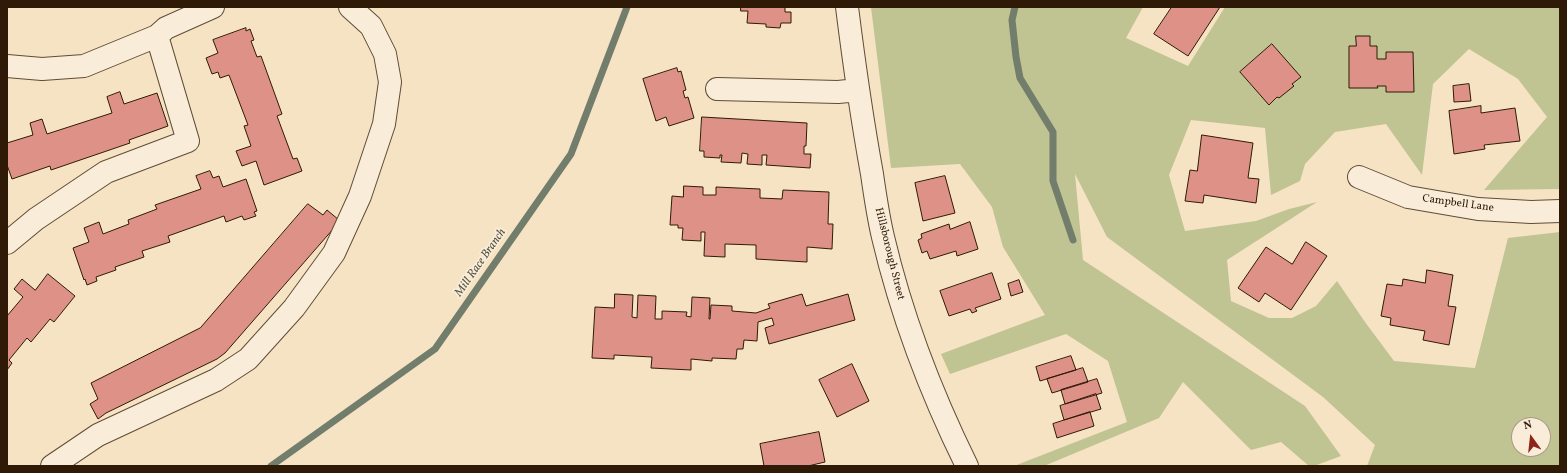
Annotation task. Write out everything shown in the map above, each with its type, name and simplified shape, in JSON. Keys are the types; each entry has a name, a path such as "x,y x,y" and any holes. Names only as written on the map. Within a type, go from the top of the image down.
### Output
{"street":[{"path":"7,66 42,69 84,66 157,36 166,28 213,7"},
{"path":"52,466 98,435 216,380 248,359 294,308 334,253 360,196 384,124 390,82 385,54 371,26 350,7"},
{"name":"Hillsborough Street","path":"846,7 882,236 906,321 922,367 941,413 966,466"},
{"path":"7,243 36,219 106,172 188,141 157,36"},
{"path":"717,89 838,92 858,90"},
{"name":"Campbell Lane","path":"1359,177 1408,196 1478,209 1531,212 1560,211"}],"green space":[{"path":"871,7 1143,7 1126,38 1188,66 1225,7 1560,7 1560,189 1484,190 1547,117 1518,79 1469,49 1433,84 1422,175 1386,124 1335,132 1305,164 1300,181 1271,195 1265,128 1191,120 1169,175 1185,231 1256,221 1289,209 1317,202 1227,260 1231,301 1269,318 1292,318 1316,306 1337,281 1394,361 1475,368 1508,238 1560,232 1560,466 1367,466 1375,445 1323,397 1107,237 1075,174 1083,260 1305,406 1341,456 1314,466 1309,466 1281,442 1251,450 1183,382 1159,418 1044,466 1014,466 1127,422 1108,361 1066,334 950,374 941,354 1045,315 1003,247 992,207 960,164 891,168"}],"building":[{"path":"741,7 785,7 785,12 791,12 791,23 781,23 780,28 766,27 766,24 747,23 748,11 741,11"},
{"path":"1172,7 1220,7 1188,56 1154,34"},
{"path":"246,28 246,31 250,29 254,40 251,41 257,57 261,56 282,114 277,116 293,159 297,158 302,171 264,185 256,161 242,166 236,151 251,146 244,126 248,125 229,75 220,78 218,72 212,74 206,58 218,53 213,40"},
{"path":"1356,36 1370,36 1370,46 1377,46 1377,59 1386,59 1386,52 1413,52 1414,92 1386,92 1386,86 1377,86 1378,88 1349,88 1349,46 1356,46"},
{"path":"1272,44 1301,77 1292,84 1294,86 1279,98 1277,97 1269,105 1240,72"},
{"path":"677,68 678,72 681,71 686,90 683,91 685,98 688,97 694,118 669,126 666,117 656,121 643,79"},
{"path":"1469,84 1471,101 1454,102 1453,86"},
{"path":"120,92 124,104 157,93 168,126 129,140 130,143 51,170 50,166 12,179 7,165 7,143 33,135 30,123 42,119 47,134 112,113 107,97"},
{"path":"1481,106 1481,113 1515,108 1520,141 1484,145 1485,149 1454,154 1449,111"},
{"path":"702,117 807,123 806,146 804,146 804,154 811,154 810,168 766,165 767,155 762,155 762,165 747,164 748,154 742,153 741,163 721,162 722,155 720,155 720,158 704,157 704,151 700,151"},
{"path":"1202,135 1253,143 1248,178 1259,179 1256,203 1204,195 1203,203 1185,201 1190,170 1197,171"},
{"path":"210,171 213,178 219,176 223,187 246,179 257,211 254,212 256,216 244,220 242,216 226,222 224,216 168,236 170,242 142,251 144,257 115,267 116,270 96,277 97,281 87,285 73,248 89,242 84,228 99,222 103,234 129,224 128,220 157,209 155,205 201,189 196,176"},
{"path":"945,176 955,213 923,221 915,183"},
{"path":"684,186 703,187 703,195 716,195 716,187 760,189 760,198 782,199 783,190 829,192 828,224 833,224 832,249 807,247 807,262 756,259 756,245 725,244 725,257 704,256 705,232 701,232 701,241 682,240 683,228 678,228 678,225 670,225 672,196 683,197"},
{"path":"308,204 323,215 327,210 339,220 334,228 225,353 217,359 106,413 98,419 90,404 98,399 91,383 200,328"},
{"path":"970,222 978,249 957,256 956,251 930,259 927,251 922,253 918,240 922,238 921,234 949,224 950,229"},
{"path":"1306,242 1327,256 1291,310 1265,293 1259,302 1238,288 1266,247 1292,264"},
{"path":"1427,270 1453,275 1448,306 1456,307 1449,345 1423,340 1425,331 1390,325 1391,318 1381,316 1387,284 1402,286 1403,279 1425,283"},
{"path":"992,273 1001,299 975,308 977,311 972,313 970,309 949,316 940,291"},
{"path":"48,274 75,296 54,322 50,319 31,342 27,338 9,360 12,363 7,370 7,316 23,297 14,289 22,279 35,290"},
{"path":"1019,280 1023,292 1011,296 1008,284"},
{"path":"615,294 633,295 632,317 637,318 638,295 656,296 655,319 662,319 662,311 687,312 686,316 691,317 692,297 710,298 710,319 711,305 732,306 732,311 756,313 770,308 768,304 802,294 806,306 848,294 855,320 769,344 765,328 774,325 772,318 758,322 757,341 744,340 743,349 737,349 736,359 712,358 712,361 691,359 691,370 651,368 652,357 614,355 614,359 592,358 595,307 614,308"},
{"path":"1071,356 1076,370 1040,381 1036,367"},
{"path":"852,364 869,401 837,417 819,380"},
{"path":"1083,368 1088,382 1052,393 1047,379"},
{"path":"1097,379 1102,393 1065,404 1061,390"},
{"path":"1096,394 1101,409 1064,420 1060,406"},
{"path":"1090,412 1094,426 1057,438 1053,424"},
{"path":"819,432 825,462 808,466 764,466 760,444"}],"waterway":[{"name":"Mill Race Branch","path":"271,466 435,349 571,154 627,7"},
{"path":"1015,7 1012,20 1020,78 1053,132 1053,181 1073,240"}]}
